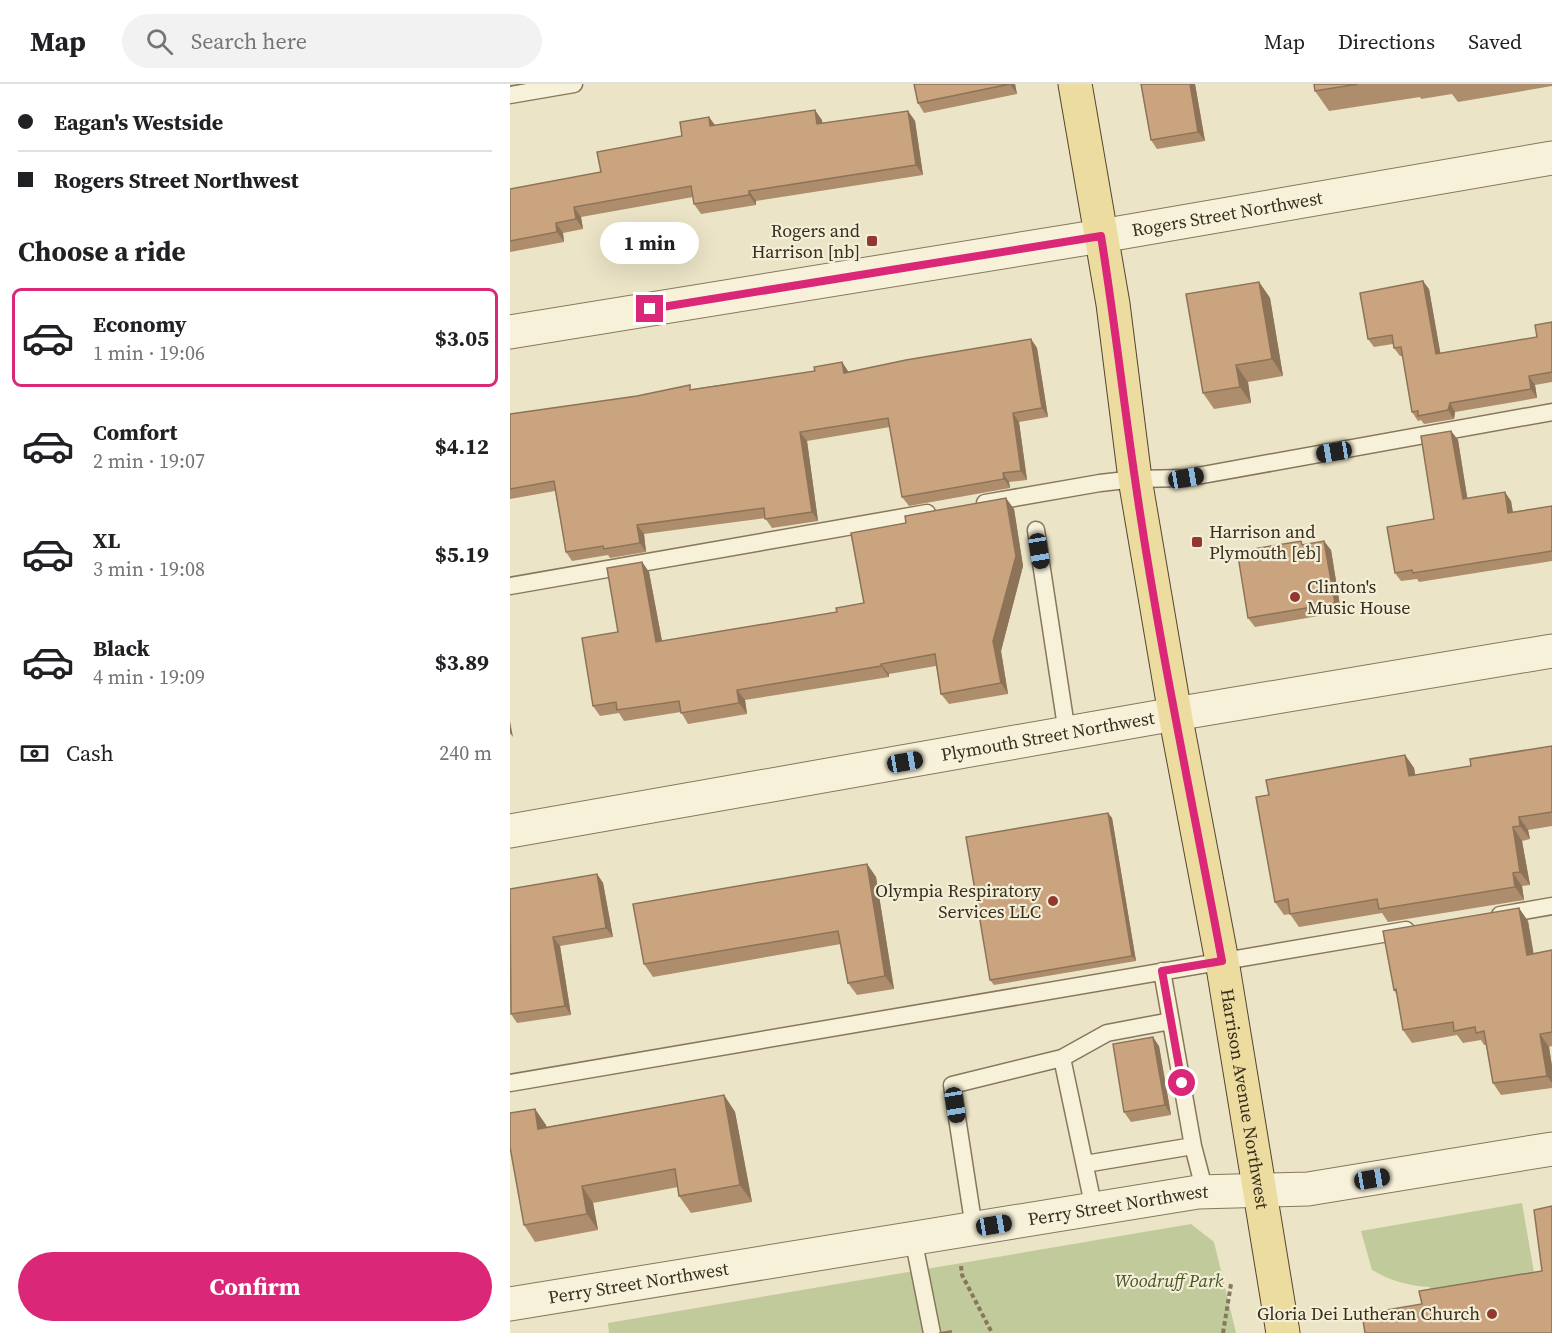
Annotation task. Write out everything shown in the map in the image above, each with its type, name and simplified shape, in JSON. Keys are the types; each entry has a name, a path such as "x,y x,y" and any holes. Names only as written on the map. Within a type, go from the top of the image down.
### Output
{"main road":[{"name":"Harrison Avenue Northwest","path":"1075,84 1113,304 1135,479 1175,714 1222,961 1283,1333"}],"street":[{"name":"Rogers Street Northwest","path":"510,332 1101,236 1552,158"},
{"name":"Plymouth Street Northwest","path":"510,831 1175,714 1552,651"},
{"name":"Perry Street Northwest","path":"510,1304 1205,1192 1308,1189 1552,1149"}],"lane":[{"path":"510,95 574,84"},
{"path":"970,506 1100,483 1135,479 1186,478 1552,412"},
{"path":"510,586 947,510"},
{"path":"1036,530 1067,733"},
{"path":"1483,918 1552,906"},
{"path":"510,1083 1425,927"},
{"path":"1162,971 1193,1146 1205,1192"},
{"path":"974,1228 952,1085 1062,1058 1107,1033 1171,1021"},
{"path":"1062,1058 1094,1209"},
{"path":"1085,1164 1193,1146"},
{"path":"914,1238 932,1333"}],"path":[{"path":"959,1256 962,1275 992,1333"},
{"path":"1223,1333 1231,1284"}],"green space":[{"path":"1522,1203 1537,1290 1431,1308 1430,1287 1400,1282 1372,1270 1361,1231"},
{"name":"Woodruff Park","path":"1191,1224 1214,1242 1236,1333 609,1333 608,1323"}],"building":[{"path":"914,84 1010,84 918,103"},
{"path":"1141,84 1190,84 1198,132 1151,140"},
{"path":"1314,84 1358,84 1315,91"},
{"path":"815,110 817,124 908,111 916,165 749,191 749,195 694,204 691,186 574,207 576,219 556,223 557,232 510,241 510,189 601,172 597,152 682,136 680,122 709,117 710,126"},
{"path":"1423,281 1436,354 1537,337 1535,325 1552,322 1552,372 1529,376 1531,389 1450,403 1448,410 1418,416 1418,411 1412,412 1401,347 1394,348 1392,335 1368,339 1360,293"},
{"path":"1259,282 1272,359 1236,365 1240,387 1203,393 1186,294"},
{"path":"1031,339 1042,408 1013,413 1021,471 1003,473 1004,479 902,497 888,418 800,432 812,512 765,519 764,508 637,525 640,543 566,552 554,481 510,489 510,414 637,396 690,385 690,390 815,371 814,367 842,362 844,373"},
{"path":"1451,431 1463,499 1505,492 1508,513 1552,506 1552,551 1413,573 1412,570 1395,573 1387,527 1434,519 1421,436"},
{"path":"1006,498 1016,556 993,641 1001,683 941,694 935,654 881,664 881,666 737,690 739,703 681,713 679,701 617,710 616,702 593,706 582,638 618,632 607,568 642,562 656,642 837,612 836,608 864,603 851,533 906,523 905,516"},
{"path":"1301,541 1302,545 1324,541 1335,603 1248,618 1238,556 1254,554 1253,549"},
{"path":"1552,746 1552,812 1519,817 1520,826 1513,827 1520,872 1513,873 1515,887 1379,909 1377,899 1290,914 1288,899 1275,902 1256,797 1269,795 1266,780 1405,755 1409,776 1471,766 1470,759"},
{"name":"Olympia Respiratory Services LLC","path":"1108,813 1132,956 990,980 966,837"},
{"path":"867,864 885,976 848,983 838,931 644,964 633,904"},
{"path":"597,874 606,928 553,937 565,1006 511,1014 510,889"},
{"path":"1519,908 1527,955 1552,950 1552,1032 1540,1034 1547,1076 1493,1083 1484,1031 1476,1033 1475,1027 1454,1031 1453,1022 1403,1030 1383,931"},
{"path":"1153,1037 1165,1105 1124,1112 1113,1044"},
{"path":"724,1095 740,1185 679,1196 675,1169 582,1186 587,1214 524,1225 510,1147 510,1113 535,1109 538,1129"},
{"path":"1552,1206 1552,1333 1365,1333 1362,1314 1422,1304 1419,1291 1542,1271 1534,1210"}],"place":[{"name":"Rogers and Harrison [nb]","path":"872,241"},
{"name":"Harrison and Plymouth [eb]","path":"1197,542"},
{"name":"Clinton's Music House","path":"1295,597"},
{"name":"Olympia Respiratory Services LLC","path":"1053,901"},
{"name":"Gloria Dei Lutheran Church","path":"1492,1314"}],"route":[{"path":"650,309 1101,236 1113,304 1135,479 1175,714 1222,961 1162,971 1182,1083"}]}
